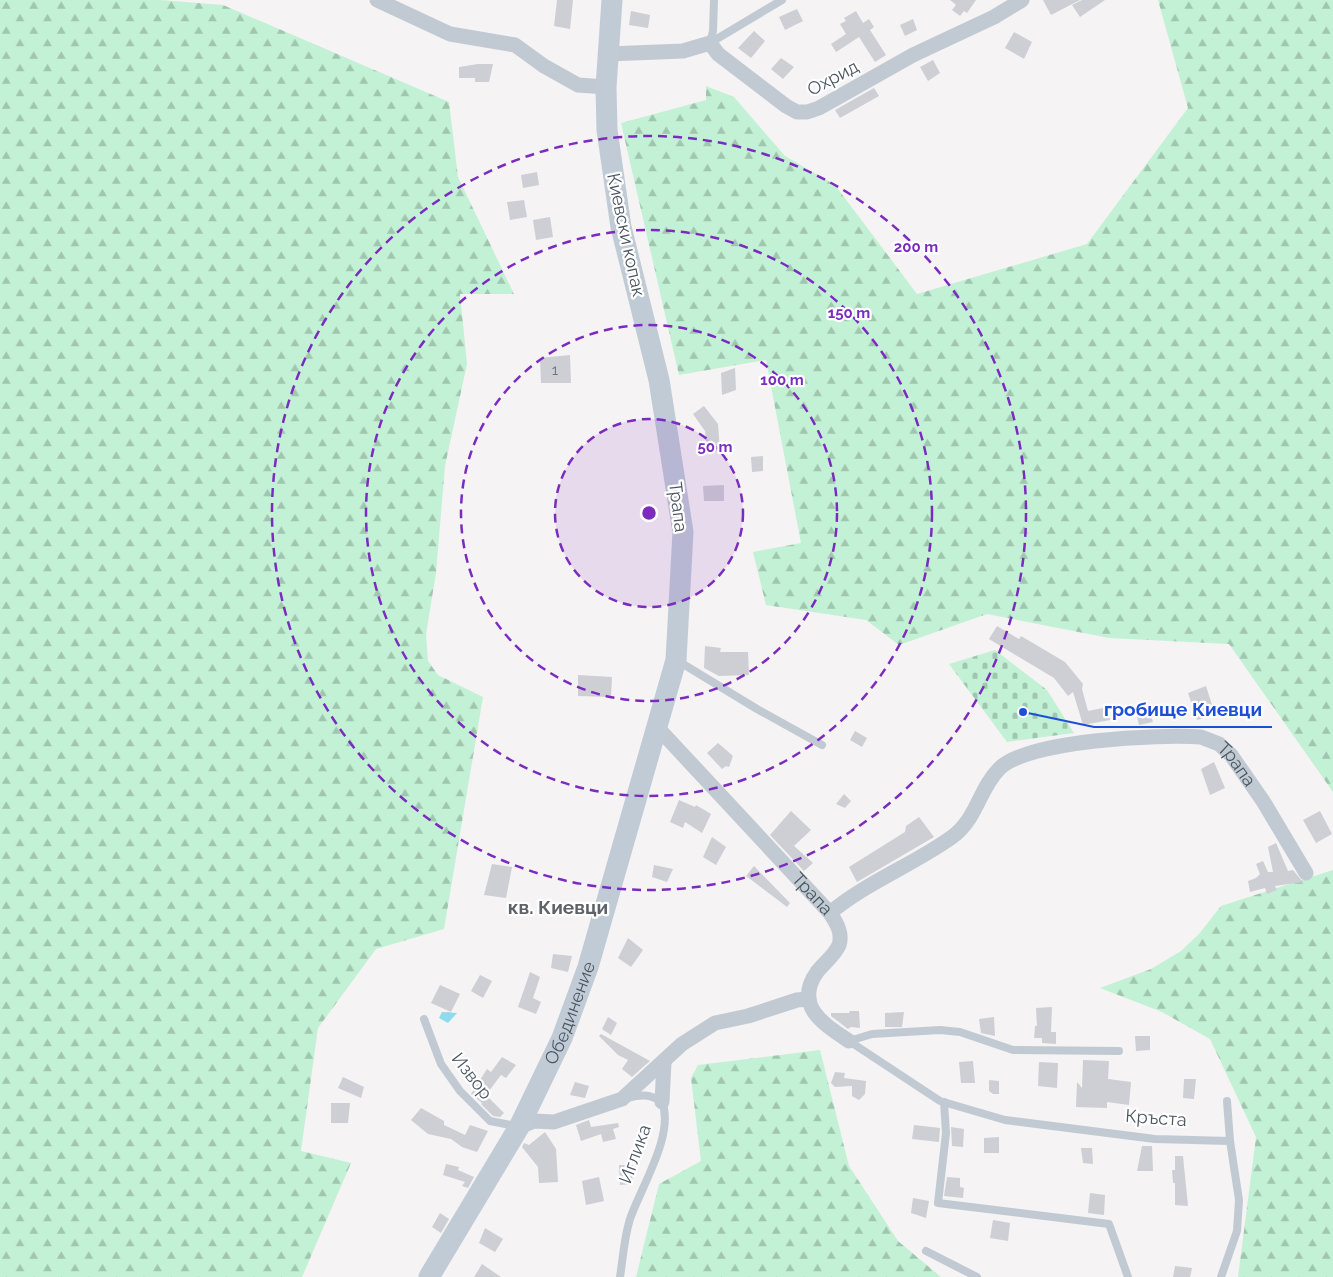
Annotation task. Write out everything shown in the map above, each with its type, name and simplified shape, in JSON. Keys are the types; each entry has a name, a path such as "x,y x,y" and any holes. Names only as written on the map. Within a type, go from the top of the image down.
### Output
{"street":[{"path":"377,0 450,34 515,45 544,66 578,86 606,87"},
{"name":"Киевски копак","path":"612,0 606,87 606,130 621,226 659,380"},
{"name":"Охрид","path":"710,43 718,54 786,106 797,112 807,112 824,106 913,55 994,17 1022,0"},
{"path":"608,54 683,51 710,43"},
{"name":"Трапа","path":"659,380 682,532 676,660 657,727 830,913 849,897 953,837 970,819 999,769 1017,756 1044,749 1137,737 1195,736 1210,739 1219,744 1231,755 1244,772 1306,873"},
{"name":"Обединение","path":"430,1277 519,1127 562,1038 588,967 657,727"},
{"path":"622,1099 682,1044 715,1023 748,1016 797,1000 809,999 810,985 816,973 839,945 839,928 830,913"},
{"name":"Кръста","path":"809,999 814,1014 822,1024 849,1041"},
{"path":"662,1102 664,1062"},
{"name":"Иглика","path":"519,1127 534,1121 554,1122 622,1099"}],"lane":[{"path":"710,43 713,31 714,0"},
{"path":"710,43 782,0"},
{"path":"676,660 757,709 822,745"},
{"name":"Извор","path":"424,1019 441,1064 460,1091 490,1121 519,1127"},
{"path":"849,1041 872,1034 940,1030 960,1032 1013,1050 1119,1051"},
{"name":"Кръста","path":"849,1041 944,1102 1026,1124 1155,1138 1230,1141"},
{"name":"Иглика","path":"620,1277 627,1228 666,1127 666,1110 662,1102 649,1095 622,1099"},
{"path":"1221,1277 1233,1246 1238,1223 1239,1200 1230,1141 1227,1101"},
{"path":"944,1102 946,1133 938,1203 1109,1224 1128,1277"},
{"path":"926,1251 977,1277"}],"green space":[{"path":"0,0 160,0 223,5 449,102 458,177 514,294 460,294 467,364 445,466 436,573 426,634 428,661 438,675 483,697 444,929 376,949 318,1028 301,1151 351,1163 302,1277 0,1277"},
{"path":"1158,0 1333,0 1333,792 1229,644 1109,638 987,614 899,645 866,620 766,605 753,552 801,543 766,360 679,375 621,123 706,100 706,86 734,97 785,156 835,185 917,294 1087,244 1188,108"},
{"path":"995,650 1047,690 1074,733 1007,742 949,664"},
{"path":"1333,870 1333,1277 1238,1277 1256,1137 1210,1039 1162,1012 1100,988 1151,969 1181,951 1199,934 1221,906"},
{"path":"820,1050 849,1166 898,1241 941,1277 636,1277 659,1184 701,1161 691,1078 698,1065"}],"water":[{"path":"442,1012 457,1013 448,1023 439,1018"}],"building":[{"path":"557,0 573,0 570,29 554,26"},
{"path":"950,0 976,0 967,13 964,11 960,16 952,10 956,5"},
{"path":"1043,0 1080,0 1051,15"},
{"path":"1082,0 1105,0 1080,17 1072,5"},
{"path":"797,9 803,21 785,30 779,17"},
{"path":"631,11 650,15 648,28 629,25"},
{"path":"856,11 863,23 869,19 874,27 870,30 886,55 875,62 859,37 836,52 831,44 846,34 840,24 846,21 844,18"},
{"path":"913,19 917,30 905,36 900,25"},
{"path":"754,31 765,41 751,58 738,48"},
{"path":"1014,32 1032,42 1024,59 1005,48"},
{"path":"781,58 794,67 783,79 771,69"},
{"path":"933,60 940,73 928,81 920,67"},
{"path":"493,64 489,82 475,82 475,78 459,78 459,67"},
{"path":"874,88 879,96 840,118 835,110"},
{"path":"537,172 539,185 523,188 521,175"},
{"path":"524,200 527,217 510,220 507,202"},
{"path":"550,217 553,237 536,240 533,220"},
{"path":"570,355 571,383 541,383 540,358"},
{"path":"735,368 736,390 722,395 721,373"},
{"path":"704,406 718,424 720,451 707,452 705,431 693,414"},
{"path":"763,456 763,471 752,472 751,457"},
{"path":"724,485 724,501 704,501 703,486"},
{"path":"997,626 1019,639 1021,636 1065,662 1083,684 1082,689 1088,711 1108,707 1110,720 1083,725 1073,692 1068,696 1054,678 989,639"},
{"path":"705,646 721,648 720,652 748,652 749,675 719,676 704,668"},
{"path":"578,675 612,677 611,697 578,696"},
{"path":"1206,686 1215,714 1197,720 1188,693"},
{"path":"1148,709 1153,722 1139,725 1136,712"},
{"path":"855,731 867,738 862,747 850,740"},
{"path":"718,743 733,756 729,767 726,766 722,769 707,753"},
{"path":"1214,762 1225,788 1210,795 1201,769"},
{"path":"844,794 851,801 845,808 836,804"},
{"path":"679,800 695,807 696,805 711,814 702,833 685,822 683,828 670,822"},
{"path":"791,811 811,830 794,846 813,863 804,871 770,835"},
{"path":"1320,811 1332,834 1316,843 1303,820"},
{"path":"919,817 934,837 857,882 849,867 905,832 906,826"},
{"path":"712,837 726,847 716,865 703,857"},
{"path":"1276,843 1288,871 1293,870 1303,882 1275,886 1277,890 1267,894 1265,888 1250,892 1248,881 1260,874 1256,864 1263,861 1268,872 1273,872 1268,847"},
{"path":"492,864 512,867 506,898 484,895"},
{"path":"654,865 673,869 667,882 652,877"},
{"path":"754,866 790,903 787,907 746,876"},
{"path":"628,938 643,950 631,967 618,958"},
{"path":"553,954 572,956 568,972 551,968"},
{"path":"530,972 540,977 533,998 541,1002 536,1014 518,1007"},
{"path":"480,975 492,981 483,998 471,991"},
{"path":"440,985 460,994 451,1012 431,1003"},
{"path":"1052,1007 1051,1032 1056,1032 1056,1044 1042,1043 1042,1038 1034,1038 1035,1026 1037,1026 1036,1008"},
{"path":"850,1011 859,1011 860,1028 851,1027 848,1029 831,1016 831,1013 849,1013"},
{"path":"904,1012 902,1027 885,1027 885,1013"},
{"path":"608,1017 617,1023 611,1035 602,1029"},
{"path":"994,1017 995,1036 981,1033 979,1019"},
{"path":"601,1034 650,1061 632,1077 622,1069 628,1060 618,1055 599,1036"},
{"path":"1135,1036 1150,1036 1150,1050 1136,1051"},
{"path":"502,1057 516,1065 506,1078 501,1075 486,1095 504,1113 500,1117 493,1116 471,1094 487,1069 491,1072"},
{"path":"1083,1060 1109,1061 1108,1079 1131,1082 1129,1105 1107,1102 1107,1108 1076,1107 1077,1082 1082,1088"},
{"path":"973,1061 975,1083 961,1083 959,1062"},
{"path":"1039,1062 1058,1063 1057,1088 1038,1086"},
{"path":"835,1072 845,1073 844,1078 866,1081 865,1094 859,1100 852,1096 852,1086 835,1087 831,1083"},
{"path":"343,1077 364,1087 361,1098 338,1088"},
{"path":"1184,1079 1196,1079 1194,1099 1183,1098"},
{"path":"989,1080 999,1081 999,1094 993,1094 989,1091"},
{"path":"575,1082 589,1086 585,1098 570,1095"},
{"path":"331,1103 350,1103 348,1123 331,1123"},
{"path":"421,1108 444,1121 444,1125 465,1135 470,1125 488,1131 477,1152 462,1147 451,1139 428,1134 411,1120"},
{"path":"589,1120 591,1127 618,1123 619,1127 613,1129 616,1139 603,1142 601,1134 581,1141 576,1125"},
{"path":"914,1125 940,1128 939,1142 912,1139"},
{"path":"951,1127 964,1129 963,1147 952,1146"},
{"path":"545,1132 556,1149 558,1182 539,1183 538,1167 522,1147 524,1143 529,1145"},
{"path":"999,1137 999,1153 984,1153 984,1138"},
{"path":"1142,1146 1152,1146 1153,1171 1137,1171"},
{"path":"1081,1148 1092,1148 1093,1164 1083,1163"},
{"path":"1175,1156 1183,1156 1188,1206 1175,1205 1175,1183 1173,1183 1172,1170 1175,1170"},
{"path":"446,1164 459,1167 458,1170 474,1177 468,1188 462,1186 465,1182 443,1175"},
{"path":"619,1165 633,1165 632,1184 620,1185"},
{"path":"599,1177 604,1201 586,1205 582,1181"},
{"path":"947,1177 960,1178 960,1187 964,1188 963,1198 944,1196"},
{"path":"1090,1193 1105,1195 1104,1215 1088,1213"},
{"path":"913,1198 929,1201 926,1218 911,1213"},
{"path":"440,1213 449,1219 441,1233 432,1227"},
{"path":"993,1220 1010,1223 1008,1241 990,1238"},
{"path":"485,1228 503,1239 495,1252 479,1243"},
{"path":"482,1264 501,1277 474,1277"},
{"path":"1175,1266 1192,1268 1190,1277 1173,1277"}],"place":[{"name":"гробище Киевци","path":"1023,712"}],"district":[{"name":"кв. Киевци","path":"558,907"}]}
